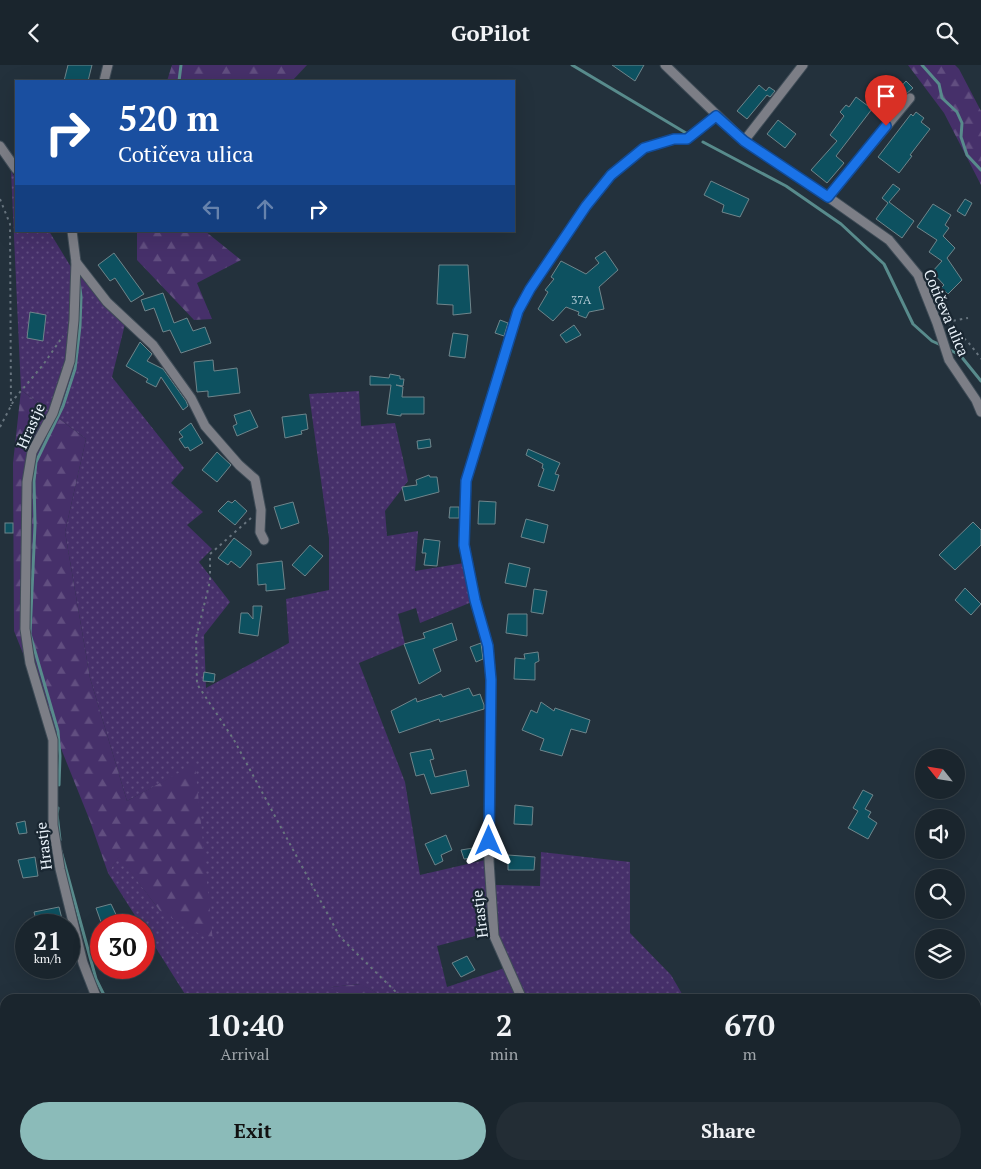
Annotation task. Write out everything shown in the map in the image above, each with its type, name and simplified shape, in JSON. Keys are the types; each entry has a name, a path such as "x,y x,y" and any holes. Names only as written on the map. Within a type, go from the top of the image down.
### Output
{"street":[{"path":"104,80 108,65"},
{"name":"Cotičeva ulica","path":"665,65 744,141 889,240 918,275 949,360 976,400 981,412"},
{"path":"744,141 803,65"},
{"path":"828,197 910,98"},
{"name":"Hrastje","path":"520,994 494,936 489,861 491,680 488,646 475,600 464,545 466,481 518,311 530,289 586,206 611,175 644,148 674,139 687,139 716,116"},
{"path":"0,146 15,168"},
{"name":"Hrastje","path":"72,232 76,263 70,361 53,413 32,453 27,482 25,629 30,663 54,740 53,825 60,869 84,963 95,994"},
{"path":"76,263 107,302 154,345 191,398 205,426 255,479 260,510 260,532 264,540"}],"path":[{"path":"0,199 10,224 11,406"},
{"path":"937,323 968,318"},
{"path":"937,323 947,325 958,332 973,347 981,359"},
{"path":"0,427 15,398 43,365 63,335"},
{"path":"260,510 210,554 210,581 196,638 197,684 234,740 340,937 398,994"}],"green space":[{"path":"172,65 307,65 293,80 167,80"},
{"path":"908,65 955,65 959,69 981,111 981,185 944,113"},
{"path":"11,171 15,177 15,232 50,232 71,267 125,324 112,377 184,468 171,483 203,512 187,525 212,549 199,562 230,602 204,635 206,688 289,643 286,599 329,590 329,538 309,394 359,391 361,426 395,423 408,481 385,511 387,536 418,531 415,571 464,563 472,602 420,623 416,608 398,614 405,644 359,663 405,782 420,875 485,860 490,932 437,946 447,987 511,966 498,936 494,885 540,886 541,852 630,862 630,933 671,975 682,994 379,994 360,984 331,987 342,994 185,994 155,946 155,914 134,914 108,873 119,856 160,911 195,765 127,801 90,678 65,532 86,439 21,390"},
{"path":"137,232 206,232 241,260 197,283 212,319 194,320 137,260"},
{"path":"21,390 86,439 65,532 90,678 127,801 195,764 213,942 160,911 119,857 108,873 90,821 14,631 13,463"},
{"path":"361,984 379,994 341,994 330,987"}],"building":[{"path":"68,65 92,65 88,80 64,80"},
{"path":"612,65 644,65 635,81"},
{"path":"906,81 913,88 905,95 899,89"},
{"path":"759,85 766,91 769,87 775,91 770,97 767,95 747,119 737,111"},
{"path":"856,97 872,109 836,156 844,163 827,183 811,170 837,141 830,135 844,116 840,112 846,105 849,107"},
{"path":"916,112 924,118 921,122 930,129 899,173 878,157 911,114 913,116"},
{"path":"778,120 796,134 785,148 767,134"},
{"path":"711,181 749,199 740,217 722,212 724,205 704,195"},
{"path":"893,184 900,189 889,202 914,221 902,238 876,219 888,203 882,198"},
{"path":"965,199 972,203 965,216 957,211"},
{"path":"933,204 951,215 945,225 949,228 943,236 955,248 947,258 962,280 948,294 941,288 944,285 932,272 942,261 929,252 937,240 917,227"},
{"path":"605,251 618,270 599,287 604,309 589,312 586,318 578,315 579,312 566,307 553,321 538,309 548,292 545,290 554,279 551,277 561,261 586,274 599,263 595,258"},
{"path":"114,253 144,294 131,302 115,278 110,281 98,265"},
{"path":"439,265 468,265 471,313 453,315 453,305 437,304"},
{"path":"163,293 174,323 187,318 193,331 205,327 211,343 181,353 170,330 163,332 154,308 145,311 141,300"},
{"path":"30,312 46,315 43,341 27,338"},
{"path":"500,320 508,323 504,336 495,333"},
{"path":"574,325 581,335 566,343 560,335"},
{"path":"453,333 468,335 465,358 449,356"},
{"path":"140,342 152,354 147,361 163,369 186,401 188,406 183,410 161,377 156,387 146,382 148,379 126,366"},
{"path":"213,360 214,371 237,368 240,393 208,397 208,391 197,392 194,362"},
{"path":"390,374 404,379 403,386 396,385 403,387 402,397 424,397 424,414 401,414 401,416 387,414 391,385 370,385 370,376 389,378"},
{"path":"250,410 258,427 237,436 233,426 237,424 234,415"},
{"path":"306,414 308,429 301,431 302,434 285,438 282,417"},
{"path":"191,423 203,443 190,451 188,447 185,448 179,439 183,437 179,432"},
{"path":"430,439 431,447 418,449 417,441"},
{"path":"528,449 560,463 555,474 559,475 554,491 538,486 544,469 542,468 543,464 526,455"},
{"path":"217,452 231,465 217,482 202,470"},
{"path":"429,475 430,477 437,477 439,492 405,501 402,487 417,485 416,480"},
{"path":"235,500 247,511 235,525 218,511 228,501 232,503"},
{"path":"479,501 496,502 495,524 478,524"},
{"path":"293,502 299,523 281,529 274,507"},
{"path":"450,507 459,507 459,518 449,518"},
{"path":"526,519 548,525 544,543 521,537"},
{"path":"973,522 981,530 981,545 955,570 939,555"},
{"path":"5,523 13,523 13,533 5,533"},
{"path":"234,538 251,551 251,555 240,568 231,561 228,565 218,558"},
{"path":"424,539 440,541 437,566 424,565 426,553 422,553"},
{"path":"310,545 323,556 305,576 292,565"},
{"path":"282,561 285,589 266,591 266,584 258,585 257,564"},
{"path":"509,563 530,568 526,587 505,583"},
{"path":"965,588 981,604 971,615 955,600"},
{"path":"534,589 547,591 543,614 531,612"},
{"path":"253,606 262,606 258,636 239,633 241,613 248,613 253,619"},
{"path":"508,614 527,614 527,636 506,633"},
{"path":"452,623 457,640 433,649 441,671 419,684 404,644 425,638 423,633"},
{"path":"481,643 483,659 476,662 470,647"},
{"path":"538,652 539,661 535,663 535,680 514,679 515,658 525,659 524,654"},
{"path":"204,672 215,674 214,682 203,681"},
{"path":"469,688 473,696 480,694 484,709 440,722 439,719 399,733 391,711 416,698 417,702 441,694 443,697"},
{"path":"541,702 554,711 555,708 590,720 586,733 571,729 562,756 540,750 544,739 522,730 531,710 537,713"},
{"path":"431,749 434,759 430,760 435,777 466,770 469,786 431,794 424,774 416,776 410,753"},
{"path":"863,790 873,795 865,809 871,812 868,817 877,823 868,839 848,828 858,811 853,808"},
{"path":"515,805 533,807 532,825 514,824"},
{"path":"25,821 27,833 19,834 16,823"},
{"path":"446,835 452,850 441,855 443,861 435,865 425,844"},
{"path":"473,848 474,858 464,859 461,850"},
{"path":"508,855 535,857 534,870 508,870"},
{"path":"35,857 38,876 23,878 18,860"},
{"path":"111,904 116,914 98,914 96,908"},
{"path":"59,907 61,914 34,914 34,912"},
{"path":"467,956 475,970 461,977 452,963"}],"waterway":[{"path":"179,80 181,65"},
{"path":"572,65 686,133"},
{"path":"922,65 939,84 942,98 957,112 962,123 961,137 967,155 981,170"},
{"path":"703,142 786,186 841,224 884,264 913,324 932,341 943,346"},
{"path":"59,785 60,756 58,731 30,634 35,525 34,481 36,462 63,406 75,369 80,326 81,297 79,281"},
{"path":"948,349 960,355 981,381"},
{"path":"58,808 60,840"},
{"path":"61,851 96,979 104,994"}],"route":[{"path":"489,841 491,680 488,646 475,600 464,545 466,481 518,311 530,289 586,206 611,175 644,148 674,139 687,139 716,116 744,141 828,197 886,126"}]}
